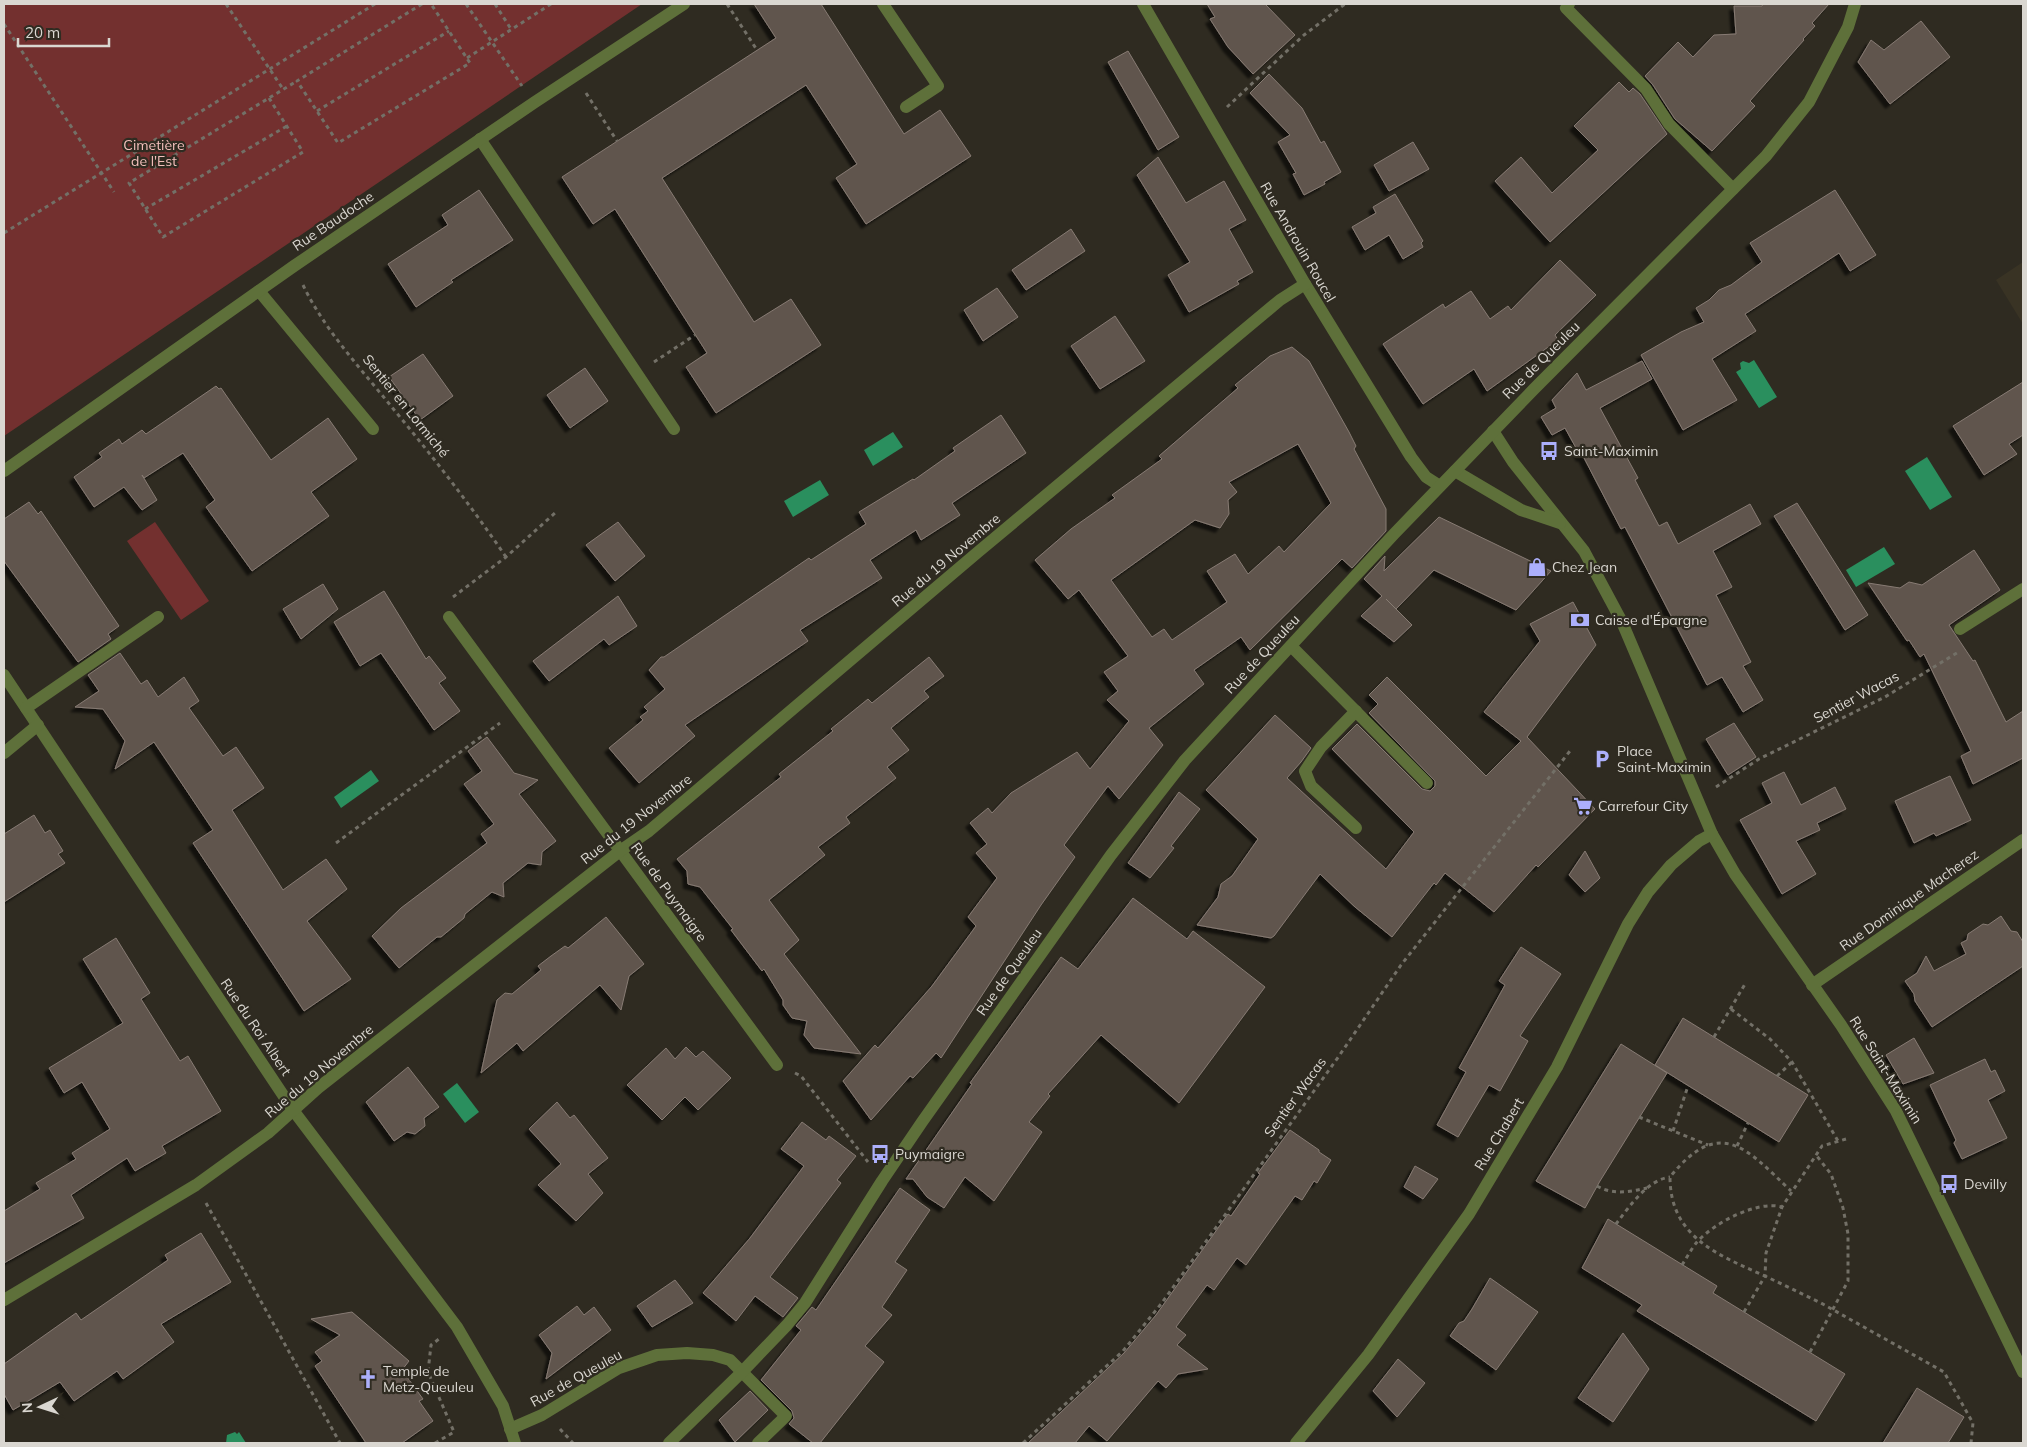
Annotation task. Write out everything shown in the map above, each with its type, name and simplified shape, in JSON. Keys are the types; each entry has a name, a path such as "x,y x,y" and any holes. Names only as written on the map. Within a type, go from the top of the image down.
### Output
{"street":[{"name":"Rue Baudoche","path":"4,471 294,266 534,102 684,4"},
{"path":"883,4 938,86 906,107"},
{"name":"Rue Androuin Roucel","path":"1143,4 1305,284 1411,458 1426,477 1440,486"},
{"path":"1569,4 1566,8 1646,89 1669,124 1733,189"},
{"name":"Rue de Queuleu","path":"669,1443 742,1372 787,1325 805,1303 882,1181 922,1122 1112,855 1186,760 1440,486 1766,156 1809,102 1848,27 1856,4"},
{"path":"480,139 674,429"},
{"name":"Rue du 19 Novembre","path":"4,1300 196,1185 268,1133 293,1110 620,851 649,832 1280,300 1305,284"},
{"path":"259,291 373,429"},
{"path":"1493,431 1513,462 1584,551 1622,622 1697,800"},
{"path":"1455,471 1521,510 1560,523"},
{"path":"1960,628 2023,589"},
{"path":"26,708 158,617"},
{"name":"Rue de Puymaigre","path":"448,617 777,1064"},
{"path":"1291,646 1427,783"},
{"name":"Rue du Roi Albert","path":"4,675 293,1110 457,1326 503,1406 515,1443"},
{"path":"1356,711 1321,747 1305,771 1311,786 1356,828"},
{"path":"4,753 38,726"},
{"name":"Rue Saint-Maximin","path":"1697,800 1712,834 1735,874 1841,1025 1896,1111 2023,1372"},
{"name":"Rue Chabert","path":"1296,1443 1368,1355 1469,1214 1557,1067 1628,924 1648,892 1671,865 1699,840 1712,834"},
{"name":"Rue Dominique Macherez","path":"1812,985 2023,840"},
{"name":"Rue de Queuleu","path":"510,1429 542,1415 619,1368 657,1355 687,1353 713,1355 730,1360 742,1372"},
{"path":"742,1372 786,1416 758,1443"}],"path":[{"path":"226,4 283,89"},
{"path":"4,233 100,172 376,4"},
{"path":"269,98 303,152 163,237 129,184 422,4"},
{"path":"297,80 338,143 470,63 431,4"},
{"path":"466,4 534,102"},
{"path":"495,4 511,29"},
{"path":"467,58 551,4"},
{"path":"727,4 757,50"},
{"path":"1208,117 1229,106 1304,35 1345,4"},
{"path":"4,24 114,192"},
{"path":"317,111 449,30"},
{"path":"593,104 618,141"},
{"path":"146,210 287,126"},
{"name":"Sentier en Lormiché","path":"294,266 313,305 354,360 428,450 506,557"},
{"path":"637,374 695,335"},
{"path":"448,617 441,606 506,557 555,513"},
{"name":"Sentier Wacas","path":"1697,800 1759,759 1884,697 1967,647"},
{"path":"336,843 517,710"},
{"name":"Sentier Wacas","path":"1023,1443 1123,1351 1161,1304 1402,965 1570,751"},
{"path":"1714,1037 1745,984"},
{"path":"1731,1008 1770,1039 1792,1062 1838,1142"},
{"path":"1777,1076 1792,1062"},
{"path":"801,1076 854,1143"},
{"path":"1674,1131 1688,1086"},
{"path":"1639,1117 1708,1145"},
{"path":"1737,1146 1748,1123"},
{"path":"1744,1312 1765,1276 1766,1253 1782,1207 1822,1146 1846,1139"},
{"path":"1616,1224 1649,1187 1664,1178 1670,1177 1690,1156 1708,1145 1726,1143 1737,1146 1756,1157 1792,1191"},
{"path":"1810,1352 1848,1281 1848,1234 1843,1208 1831,1174 1816,1155"},
{"path":"1670,1177 1672,1203 1698,1242 1722,1257 1834,1310 1944,1372 1973,1423 1971,1443"},
{"path":"196,1185 340,1443"},
{"path":"1597,1186 1607,1192 1623,1193 1649,1187"},
{"path":"1682,1265 1698,1242 1716,1226 1740,1213 1765,1206 1782,1207"},
{"path":"431,1345 428,1372 454,1432 435,1443"},
{"path":"566,1434 573,1443"}],"shaded area":[{"path":"2023,262 2023,324 1996,280"},
{"path":"1754,360 1777,397 1759,408 1736,372 1741,369 1740,363 1743,361 1749,363"},
{"path":"893,432 903,447 873,466 864,450"},
{"path":"1927,457 1952,497 1930,510 1905,471"},
{"path":"820,480 829,495 793,517 784,501"},
{"path":"1884,547 1895,564 1856,587 1846,570"},
{"path":"371,770 379,781 341,808 334,797"},
{"path":"457,1083 479,1112 465,1123 443,1094"},
{"path":"235,1432 237,1434 239,1432 246,1443 226,1443 227,1435"}],"green space":[{"name":"Cimetière de l'Est","path":"4,4 642,4 4,436"},
{"path":"155,522 209,601 181,620 127,541"}],"building":[{"path":"754,4 821,4 904,134 940,110 971,156 866,224 836,178 857,164 806,85 662,178 754,322 791,299 821,345 716,413 686,367 707,353 615,209 593,224 562,177 776,38"},
{"path":"1207,4 1265,4 1295,35 1253,74 1228,47 1210,19 1215,17"},
{"path":"1763,4 1829,4 1812,23 1815,26 1804,40 1750,101 1755,106 1712,151 1675,119 1645,76 1678,42 1693,57 1714,35 1736,34 1734,6 1762,6"},
{"path":"1921,21 1950,57 1890,104 1858,62 1871,40 1884,50"},
{"path":"1128,51 1179,137 1158,150 1108,62"},
{"path":"1269,74 1302,108 1321,143 1324,141 1341,172 1324,182 1325,184 1304,195 1293,174 1296,173 1278,142 1290,135 1250,93"},
{"path":"1619,82 1629,92 1633,88 1640,94 1667,134 1550,242 1495,181 1521,157 1552,193 1598,150 1574,126"},
{"path":"1413,142 1429,169 1389,191 1374,165"},
{"path":"1158,157 1186,203 1224,181 1246,220 1229,229 1253,272 1237,281 1239,284 1189,312 1168,275 1190,262 1137,175"},
{"path":"479,190 513,240 451,280 453,282 416,307 388,264 448,225 442,215"},
{"path":"1835,190 1876,255 1850,271 1839,253 1745,314 1756,331 1712,359 1737,400 1683,430 1641,355 1681,332 1704,322 1696,308 1709,300 1719,290 1731,285 1762,262 1750,243"},
{"path":"1395,194 1423,241 1421,243 1423,247 1403,259 1389,235 1365,250 1352,227 1376,213 1373,207"},
{"path":"1071,229 1085,251 1026,290 1012,270"},
{"path":"1560,260 1596,295 1555,335 1558,340 1487,391 1474,369 1423,404 1383,344 1443,304 1445,308 1471,291 1490,319 1508,306 1511,310"},
{"path":"997,288 1018,317 983,341 964,310"},
{"path":"1115,316 1145,361 1100,389 1071,346"},
{"path":"1292,347 1309,361 1349,432 1356,446 1354,449 1386,509 1386,531 1352,568 1342,559 1250,650 1241,637 1194,670 1204,684 1149,728 1163,745 1119,799 1108,786 1064,845 1075,857 1041,905 941,1058 936,1053 913,1078 910,1076 871,1120 843,1081 875,1045 878,1048 932,986 976,926 968,917 997,878 976,853 987,844 970,823 988,808 992,813 1011,793 1077,752 1090,769 1129,721 1107,700 1118,691 1104,672 1128,656 1079,590 1068,599 1035,560 1071,529 1115,498 1112,495 1162,459 1159,456 1238,388 1235,385 1270,356","holes":["1298,444 1331,503 1284,552 1279,546 1248,574 1235,554 1207,571 1227,602 1172,640 1164,629 1152,637 1111,580 1195,520 1220,528 1229,514 1228,500 1237,492 1229,482"]},
{"path":"423,354 453,396 420,420 389,377"},
{"path":"1642,361 1652,379 1600,408 1638,478 1635,480 1659,526 1667,522 1678,544 1750,504 1761,524 1713,551 1732,587 1716,595 1751,662 1743,666 1763,700 1743,712 1722,677 1707,685 1625,527 1621,529 1583,456 1581,457 1565,428 1552,435 1541,417 1556,408 1552,400 1577,373 1586,390"},
{"path":"585,368 608,401 570,428 547,395"},
{"path":"2023,382 2023,435 2009,444 2017,454 1984,475 1953,426"},
{"path":"216,386 219,389 221,388 271,460 328,418 357,459 311,492 329,516 252,571 206,507 215,500 183,453 144,478 142,475 157,500 142,510 124,487 94,507 74,477 102,457 99,453 119,439 122,444 142,430 146,434"},
{"path":"1001,415 1026,453 952,503 960,515 921,540 916,530 870,560 882,578 800,630 808,641 685,725 695,736 639,783 609,748 643,720 640,717 648,711 644,707 665,689 649,670 661,657 664,657 809,558 811,560 866,524 859,512 914,480 955,451 953,448"},
{"path":"29,502 38,514 41,511 119,626 108,634 111,639 78,662 4,561 4,519"},
{"path":"1797,503 1868,615 1845,630 1774,516"},
{"path":"1439,517 1551,571 1516,610 1434,570 1396,609 1412,625 1394,642 1361,616 1382,596 1364,579 1385,556 1384,571"},
{"path":"618,522 645,556 615,581 586,545"},
{"path":"1974,550 2000,590 1949,625 1973,661 1975,660 2006,722 2023,711 2023,758 1973,784 1961,756 1971,751 1924,654 1920,657 1909,640 1907,641 1868,583 1900,588 1909,582 1922,585"},
{"path":"323,584 338,609 301,639 283,609"},
{"path":"384,591 426,659 429,656 446,678 439,683 460,711 434,730 381,653 360,666 334,622"},
{"path":"618,596 637,626 609,645 604,639 549,681 533,661"},
{"path":"1573,602 1596,645 1527,737 1595,809 1538,867 1536,865 1494,912 1445,873 1436,885 1434,883 1392,937 1355,907 1320,874 1271,938 1197,925 1218,897 1221,884 1232,876 1258,839 1206,790 1275,715 1311,748 1287,778 1386,869 1414,832 1332,749 1357,724 1422,789 1430,791 1435,786 1435,781 1369,713 1378,704 1369,695 1387,677 1486,776 1521,741 1484,712 1540,641 1530,624"},
{"path":"120,653 141,684 147,680 158,697 184,677 199,701 189,708 223,756 236,747 264,788 232,810 283,890 326,859 347,889 307,921 351,979 304,1011 193,843 213,830 154,742 115,769 125,741 103,709 75,707 99,691 88,675"},
{"path":"929,657 944,676 924,691 929,697 891,728 909,750 887,767 896,778 846,817 850,823 818,847 825,855 769,900 799,940 784,954 861,1054 814,1048 804,1035 807,1021 792,1018 764,969 762,971 731,930 733,929 700,887 688,884 687,871 677,859 781,777 779,774 833,731 831,729 868,699 872,703"},
{"path":"1734,723 1756,757 1728,775 1706,739"},
{"path":"487,737 514,773 538,780 519,794 556,841 542,852 541,865 528,863 503,883 504,897 492,892 441,937 437,937 399,968 372,936 401,908 487,843 481,834 494,824 464,784 482,771 468,751"},
{"path":"1784,772 1801,805 1835,787 1846,809 1817,823 1820,830 1796,841 1816,874 1782,894 1740,820 1772,803 1762,783"},
{"path":"1950,776 1971,820 1936,836 1934,833 1914,843 1895,801"},
{"path":"1179,792 1200,809 1171,846 1174,848 1150,878 1128,863"},
{"path":"34,815 45,833 50,830 63,851 58,854 65,863 4,902 4,834"},
{"path":"1585,851 1600,878 1585,892 1569,875"},
{"path":"1133,898 1187,939 1193,931 1265,987 1179,1103 1101,1035 1048,1094 1050,1096 1029,1122 1042,1132 994,1201 965,1177 944,1208 927,1197 913,1179 906,1179 972,1084 970,1083 1061,957 1078,969"},
{"path":"2001,916 2011,931 2017,932 2023,942 2023,966 1932,1027 1905,981 1917,973 1926,956 1934,971 1966,954 1961,943 1967,940 1968,934 1983,924 1988,925"},
{"path":"606,917 644,964 629,976 621,1010 600,985 523,1051 517,1043 481,1073 497,1000 505,993 512,994 541,970 538,966 565,946 568,948"},
{"path":"116,938 150,993 141,999 180,1061 188,1056 221,1111 162,1146 166,1153 135,1171 127,1158 71,1195 84,1218 4,1263 4,1211 40,1189 36,1183 76,1159 72,1153 110,1129 82,1082 64,1093 49,1068 123,1023 83,959"},
{"path":"1521,947 1561,974 1520,1036 1528,1041 1500,1091 1489,1085 1458,1137 1437,1125 1466,1072 1459,1068 1505,985 1499,981"},
{"path":"1683,1018 1808,1095 1779,1142 1655,1065"},
{"path":"1914,1038 1934,1073 1903,1084 1886,1055"},
{"path":"1621,1044 1667,1073 1585,1208 1536,1181"},
{"path":"686,1047 696,1057 703,1051 731,1078 698,1110 685,1097 662,1120 627,1085 666,1048 675,1059"},
{"path":"1985,1059 1991,1072 1995,1070 2005,1091 1988,1100 2007,1138 1962,1159 1954,1143 1956,1140 1930,1085"},
{"path":"408,1067 439,1107 424,1118 425,1126 415,1134 407,1132 394,1141 366,1102"},
{"path":"557,1102 570,1118 574,1115 608,1158 588,1174 603,1193 576,1221 538,1185 561,1164 529,1129"},
{"path":"802,1122 826,1140 829,1136 856,1156 837,1180 841,1183 770,1277 798,1298 783,1317 755,1296 736,1321 703,1293 750,1238 804,1166 781,1149"},
{"path":"1290,1130 1331,1160 1317,1183 1314,1181 1302,1200 1295,1196 1246,1265 1237,1258 1214,1290 1207,1285 1176,1327 1186,1335 1177,1345 1208,1369 1178,1374 1166,1388 1158,1381 1107,1441 1089,1426 1075,1443 1028,1443 1124,1353 1156,1315 1228,1214 1231,1216 1260,1174 1258,1173"},
{"path":"1415,1166 1438,1179 1423,1199 1404,1187"},
{"path":"900,1188 930,1210 895,1262 907,1270 882,1307 892,1315 865,1346 884,1362 820,1443 813,1443 789,1424 794,1418 792,1411 761,1380 801,1330 796,1326 812,1307 816,1310"},
{"path":"1608,1219 1717,1286 1713,1293 1845,1374 1816,1421 1637,1311 1642,1305 1582,1268"},
{"path":"201,1233 231,1282 161,1324 174,1342 123,1379 117,1371 74,1401 60,1382 13,1410 4,1394 4,1364 76,1313 81,1320 168,1260 165,1255"},
{"path":"1490,1278 1538,1312 1496,1370 1450,1336 1459,1323 1464,1321"},
{"path":"675,1280 693,1303 652,1327 637,1306"},
{"path":"577,1306 584,1315 594,1307 611,1330 546,1379 552,1353 539,1335"},
{"name":"Temple de Metz-Queuleu","path":"352,1312 409,1361 402,1370 423,1399 419,1401 433,1421 402,1443 366,1443 315,1366 322,1361 315,1352 340,1335 311,1319"},
{"path":"1623,1333 1649,1369 1613,1422 1578,1398"},
{"path":"1398,1359 1425,1383 1397,1417 1373,1391"},
{"path":"1917,1388 1964,1417 1948,1443 1883,1443"},
{"path":"750,1391 768,1410 735,1442 719,1420"}],"place":[{"name":"Saint-Maximin","path":"1549,451"},
{"name":"Chez Jean","path":"1537,567"},
{"name":"Caisse d'Épargne","path":"1580,620"},
{"name":"Place Saint-Maximin","path":"1602,759"},
{"name":"Carrefour City","path":"1583,806"},
{"name":"Puymaigre","path":"880,1154"},
{"name":"Devilly","path":"1949,1184"},
{"name":"Temple de Metz-Queuleu","path":"368,1379"}]}
